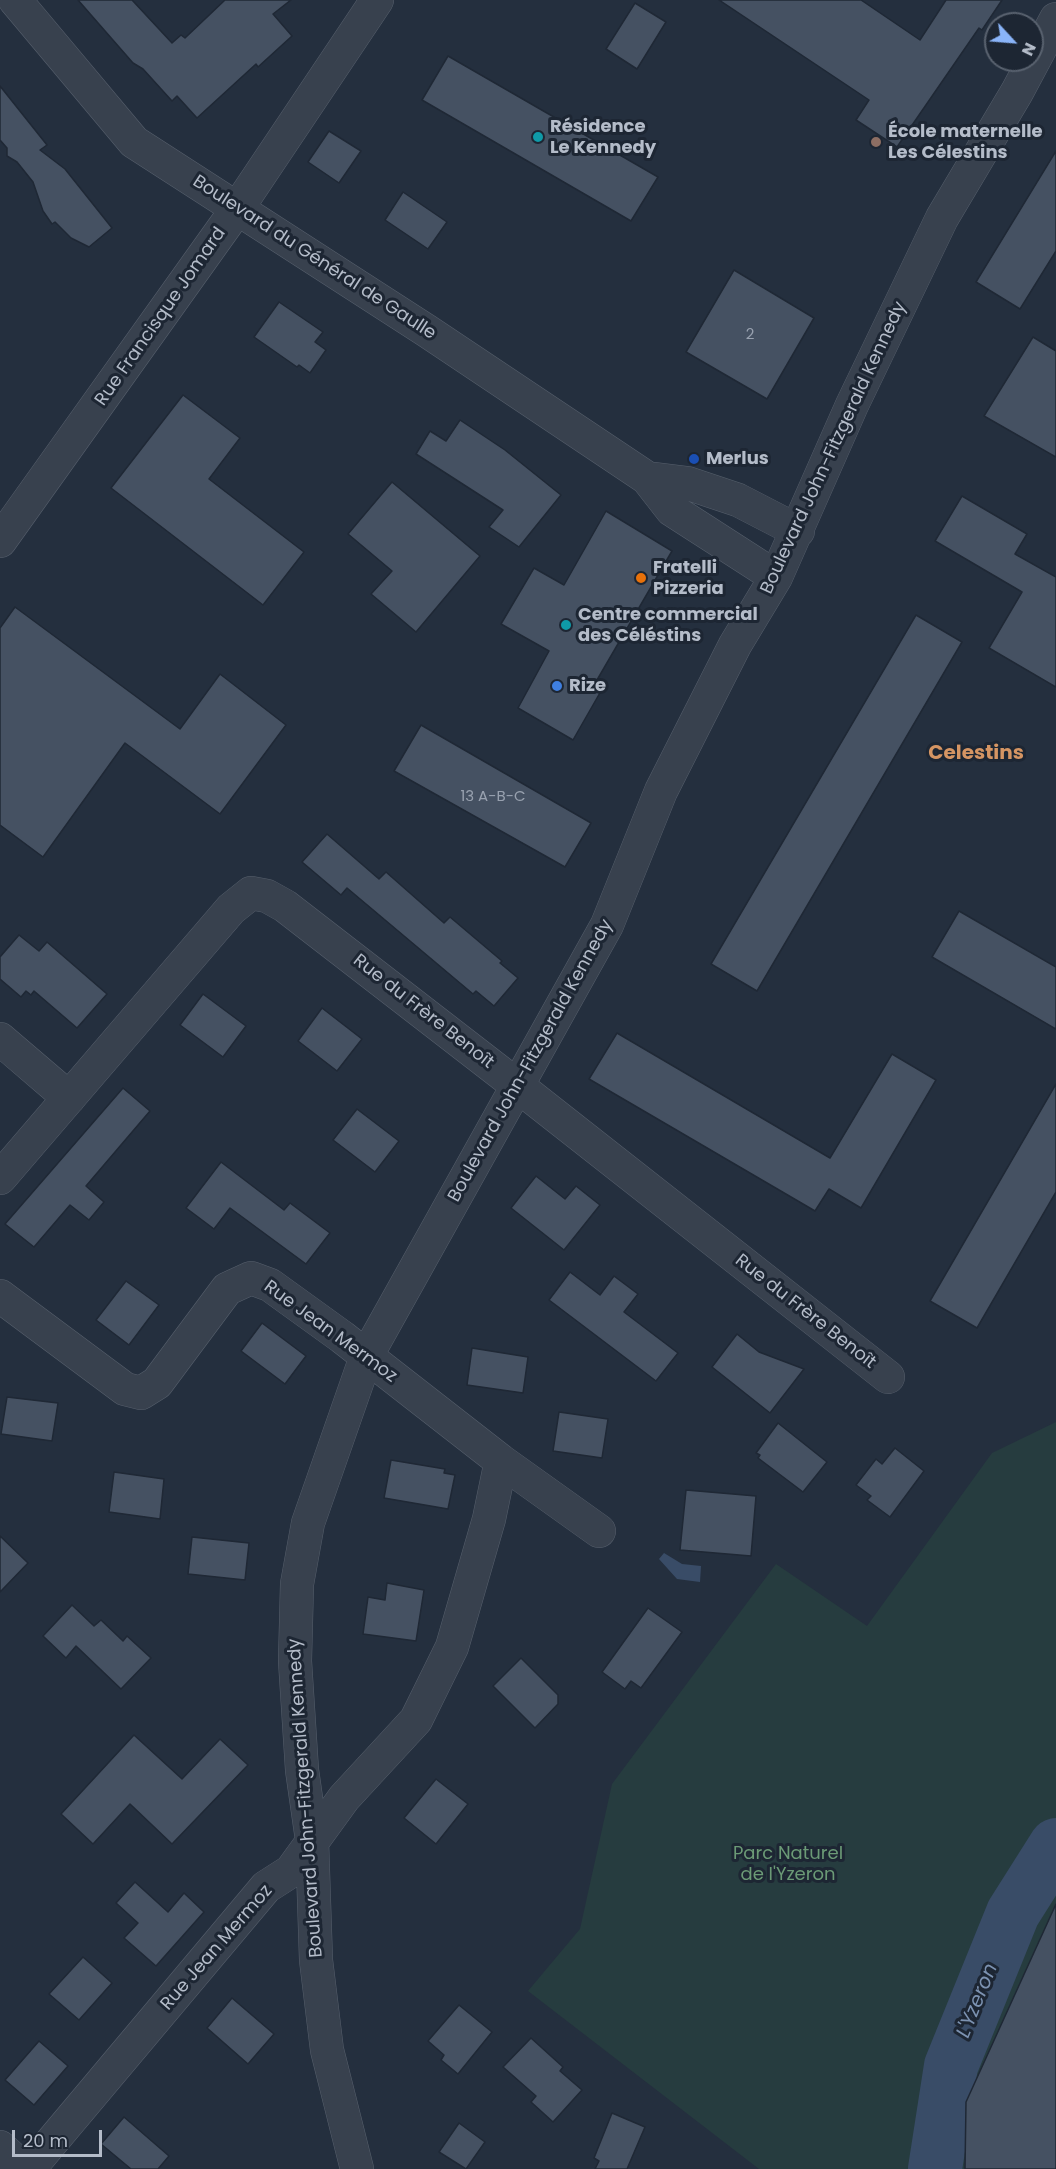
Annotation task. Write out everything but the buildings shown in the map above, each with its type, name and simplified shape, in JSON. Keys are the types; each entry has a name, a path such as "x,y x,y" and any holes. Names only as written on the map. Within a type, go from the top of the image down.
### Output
{"street":[{"name":"Boulevard du Général de Gaulle","path":"15,0 135,142 647,478 672,510 776,577"},
{"name":"Rue Francisque Jomard","path":"0,541 237,208 377,0"},
{"name":"Boulevard John-Fitzgerald Kennedy","path":"357,2169 333,2078 321,2018 316,1960 312,1840 302,1770 295,1661 298,1575 308,1523 366,1357 607,926 662,791 735,645 776,577 852,405 942,218 1017,92 1056,19"},
{"name":"Boulevard du Général de Gaulle","path":"647,478 687,483 738,500 798,531"},
{"name":"Rue du Frère Benoît","path":"0,1178 231,909 251,893 267,896 285,906 519,1087 888,1377"},
{"path":"0,1039 69,1098"},
{"name":"Rue Jean Mermoz","path":"0,1296 125,1389 141,1393 157,1383 227,1289 250,1278 270,1285 501,1461 599,1531"},
{"name":"Rue Jean Mermoz","path":"29,2169 266,1887 291,1871 344,1798 416,1720 452,1647 489,1519 501,1461"},
{"path":"0,2147 24,2169"}],"green space":[{"name":"Parc Naturel de l'Yzeron","path":"1056,1422 1056,1904 966,2102 966,2169 759,2169 528,1991 580,1929 612,1784 776,1564 867,1626 992,1453"}],"water":[{"path":"664,1553 682,1564 701,1566 700,1582 677,1579 659,1559"}],"waterway":[{"name":"L'Yzeron","path":"935,2169 951,2066 1013,1913 1056,1845"}],"place":[{"name":"Résidence Le Kennedy","path":"538,137"},
{"name":"École maternelle Les Célestins","path":"876,142"},
{"name":"Merlus","path":"694,459"},
{"name":"Fratelli Pizzeria","path":"641,578"},
{"name":"Centre commercial des Céléstins","path":"566,625"},
{"name":"Rize","path":"557,686"}],"district":[{"name":"Celestins","path":"976,754"}]}
